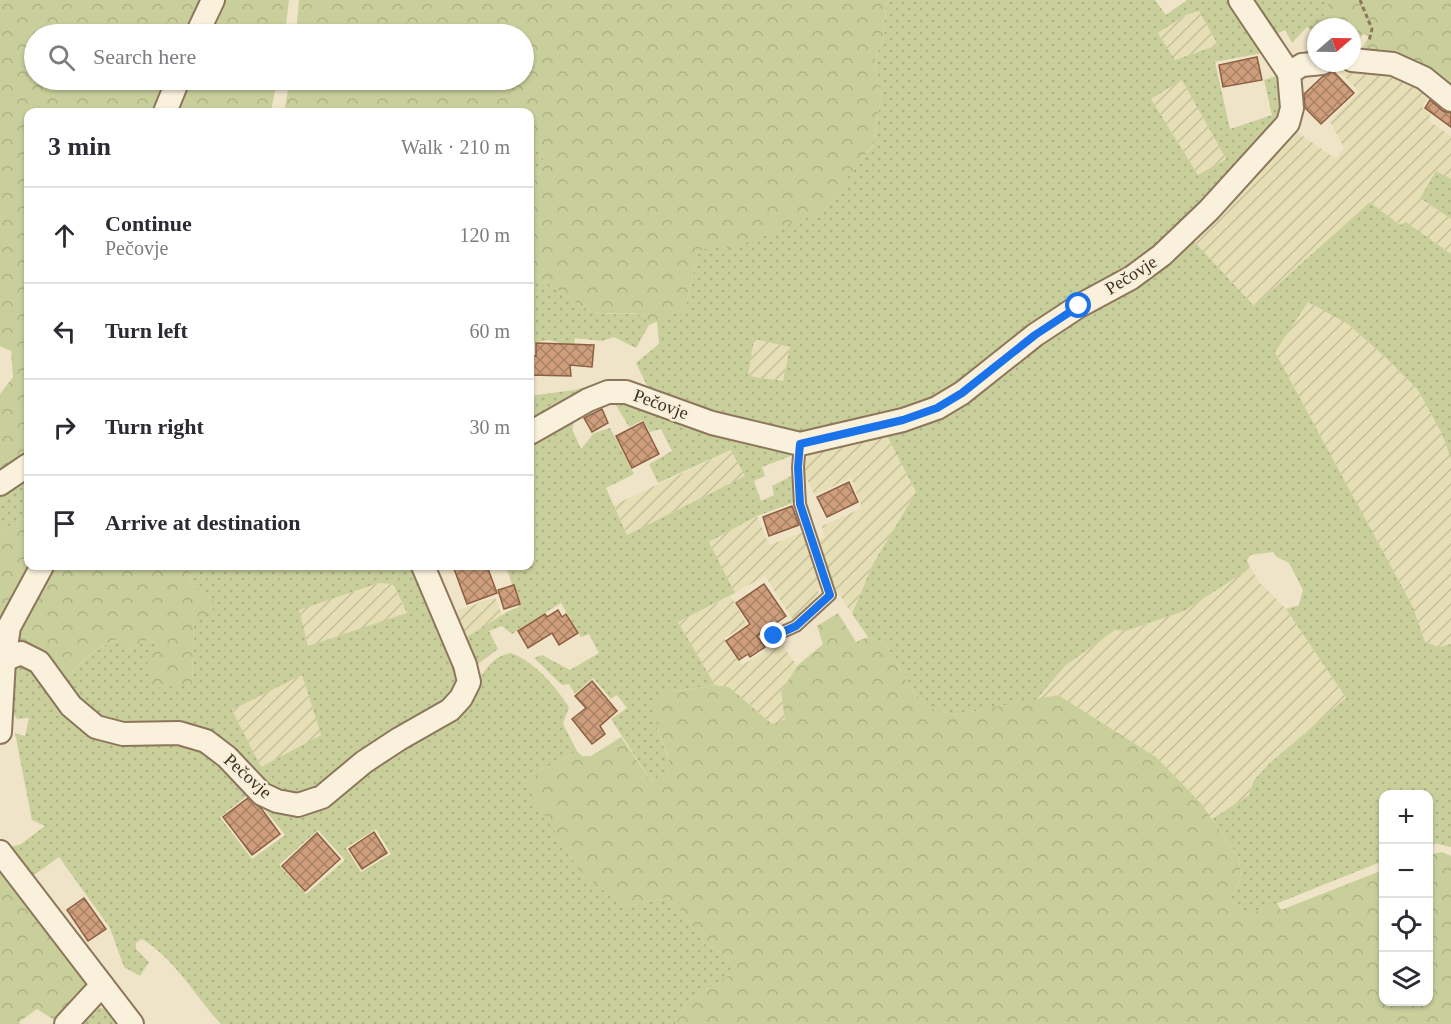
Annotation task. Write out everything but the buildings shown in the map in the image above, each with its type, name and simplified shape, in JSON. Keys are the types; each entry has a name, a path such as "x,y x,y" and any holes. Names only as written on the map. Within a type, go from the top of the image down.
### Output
{"street":[{"path":"202,24 213,0"},
{"path":"1240,0 1289,73 1307,64"},
{"path":"1361,61 1393,64 1424,78 1451,100"},
{"name":"Pečovje","path":"534,431 579,405 609,392 626,392 712,423 800,444 903,420 937,408 962,393 1035,335 1079,306 1131,279 1209,210 1288,123 1292,108 1289,73"},
{"path":"167,108 174,90"},
{"path":"0,484 24,468"},
{"path":"0,732 4,660 9,627 40,570"},
{"name":"Pečovje","path":"4,660 21,653 39,662 71,706 96,727 123,734 180,733 206,741 227,757 262,794 277,801 298,805 322,796 364,762 450,710 462,698 469,682 465,665 425,570"},
{"path":"0,852 132,1024"},
{"path":"66,1024 102,985"}],"lane":[{"path":"774,636 796,626 830,595 800,504 798,467 800,444"}],"path":[{"path":"1360,0 1372,29 1361,54"}],"shaded area":[{"path":"1199,11 1218,45 1175,61 1158,33 1186,15"},
{"path":"1371,65 1433,91 1422,107 1430,114 1429,121 1451,136 1451,179 1420,198 1451,219 1451,254 1406,222 1400,225 1370,202 1254,306 1189,236 1291,128 1336,159 1344,148 1330,121 1359,92 1341,72 1361,72 1361,66"},
{"path":"1182,80 1226,159 1198,175 1151,99"},
{"path":"1308,301 1348,324 1386,358 1418,390 1441,432 1451,458 1451,644 1439,647 1425,642 1413,607 1275,352"},
{"path":"754,338 790,347 783,381 748,376"},
{"path":"884,430 916,492 873,564 852,614 831,582 815,540 824,538 822,526 862,508 851,478 815,495 803,472 809,451"},
{"path":"732,450 746,476 627,535 614,505"},
{"path":"757,516 769,545 804,532 820,583 818,594 809,610 795,623 765,576 735,593 709,542"},
{"path":"1250,567 1260,583 1286,609 1346,698 1270,763 1254,780 1249,795 1212,819 1200,802 1156,757 1058,695 1036,700 1065,666 1115,630 1126,631 1184,611"},
{"path":"379,583 393,584 407,614 308,646 298,610"},
{"path":"731,596 747,625 724,638 742,665 781,643 797,666 781,692 786,719 772,724 729,687 715,685 678,622"},
{"path":"495,597 502,615 465,638 448,614"},
{"path":"302,675 321,735 261,767 232,710"}],"green space":[{"path":"0,0 206,0 195,24 24,24 24,90 168,90 161,108 24,108 24,456 0,478 0,394 13,377 11,351 0,346"},
{"path":"221,0 289,0 286,24 211,24"},
{"path":"299,0 890,0 886,7 884,35 874,63 881,95 873,145 826,209 730,250 720,242 698,252 685,309 649,325 646,316 639,314 588,310 534,274 534,181 542,169 544,155 534,146 534,108 285,108 288,90 534,90 534,24 297,24"},
{"path":"890,0 1155,0 1166,15 1187,0 1237,0 1268,52 1215,62 1230,129 1272,115 1264,80 1279,75 1287,109 1183,231 949,396 797,438 651,394 636,363 659,344 657,320 685,309 698,252 720,241 826,209 855,166 873,146 881,95 874,63 884,35 886,7","holes":["1199,11 1218,45 1175,60 1158,33 1186,15","1182,80 1226,159 1198,175 1151,99","754,339 790,347 783,381 748,376"]},
{"path":"1246,0 1329,0 1324,18 1307,18 1307,27 1292,43 1285,30 1270,37"},
{"path":"1329,0 1451,0 1451,89 1361,55 1361,49 1369,37 1363,34 1361,37 1361,18 1324,18"},
{"path":"184,90 275,90 272,108 177,108"},
{"path":"534,146 544,155 542,169 534,181"},
{"path":"1436,171 1451,179 1451,219 1420,198"},
{"path":"1370,202 1400,225 1406,222 1451,254 1451,458 1441,432 1418,390 1348,324 1308,302 1275,352 1413,607 1425,642 1439,647 1451,644 1451,847 1433,844 1433,790 1379,790 1379,863 1248,915 1231,898 1241,878 1239,858 1212,819 1249,795 1254,780 1270,763 1346,698 1286,609 1299,605 1303,590 1289,563 1277,557 1273,552 1250,555 1247,560 1250,567 1246,571 1184,611 1126,631 1115,630 1065,666 1036,700 954,715 930,708 913,691 885,643 868,637 852,614 873,564 916,492 884,430 1189,236 1254,306"},
{"path":"534,274 588,310 607,314 646,316 649,325 636,348 614,337 602,341 575,338 574,347 549,340 534,342"},
{"path":"603,382 534,425 534,395 574,390"},
{"path":"613,400 792,449 791,456 762,467 765,476 754,481 761,501 774,495 772,486 793,475 795,502 757,516 709,542 735,593 678,622 715,685 665,693 657,730 668,756 669,769 651,781 611,719 627,708 617,695 611,699 593,678 575,694 569,684 562,685 534,658 542,655 570,670 599,653 589,634 581,637 561,603 512,634 502,626 489,631 498,649 478,664 471,660 465,638 519,607 507,570 534,570 534,439 566,420 574,422 572,429 581,449 594,433 610,428 634,474 606,488 627,535 745,476 731,450 658,483 649,464 672,451 661,429 650,432 643,420 629,427"},
{"path":"24,473 24,518 0,531 0,494"},
{"path":"24,518 24,570 36,570 0,632 0,531"},
{"path":"51,570 188,570 193,585 212,598 215,607 194,625 192,685 153,688 147,662 157,645 151,638 127,651 117,640 108,643 93,652 80,664 63,685 38,652 15,639"},
{"path":"188,570 418,570 457,663 458,693 328,786 283,797 230,751 99,721 63,685 74,670 101,647 118,640 127,651 151,638 192,685 194,625 212,598 193,585","holes":["379,583 393,584 407,613 308,646 299,610","302,675 321,735 261,767 232,710"]},
{"path":"838,613 856,642 868,637 885,643 913,691 930,708 954,715 1058,695 1156,757 1200,802 1239,858 1241,878 1231,898 1248,915 1277,903 1281,910 1379,872 1379,1006 1433,1006 1433,854 1442,852 1451,856 1451,1024 675,1024 690,1000 731,974 731,963 726,955 706,945 679,907 666,898 627,906 601,889 578,869 527,787 538,772 577,751 582,756 591,756 621,737 651,781 669,769 668,755 657,730 655,703 665,693 715,685 729,687 772,724 785,719 781,692 797,666 823,644 817,626"},
{"path":"511,653 528,662 551,683 569,707 563,724 577,751 538,772 627,906 666,898 679,907 706,945 726,955 731,963 731,974 690,1000 675,1024 221,1024 165,957 142,939 136,943 136,949 149,962 140,976 124,967 110,928 59,857 30,878 5,849 21,844 45,826 32,820 15,733 25,736 29,718 17,719 11,711 12,665 22,660 83,723 203,744 252,792 220,817 252,859 285,835 262,806 291,811 475,686 490,665","holes":["376,829 391,854 361,872 346,848","318,830 345,860 306,894 279,865"]},
{"path":"0,862 87,979 85,992 59,1023 37,1009 19,1022 20,1024 0,1024"},
{"path":"99,1007 109,1011 123,1024 72,1024 87,1011"}],"route":[{"path":"774,636 796,626 830,595 800,504 798,467 800,444 903,420 937,408 962,393 1035,335 1079,306"}]}
